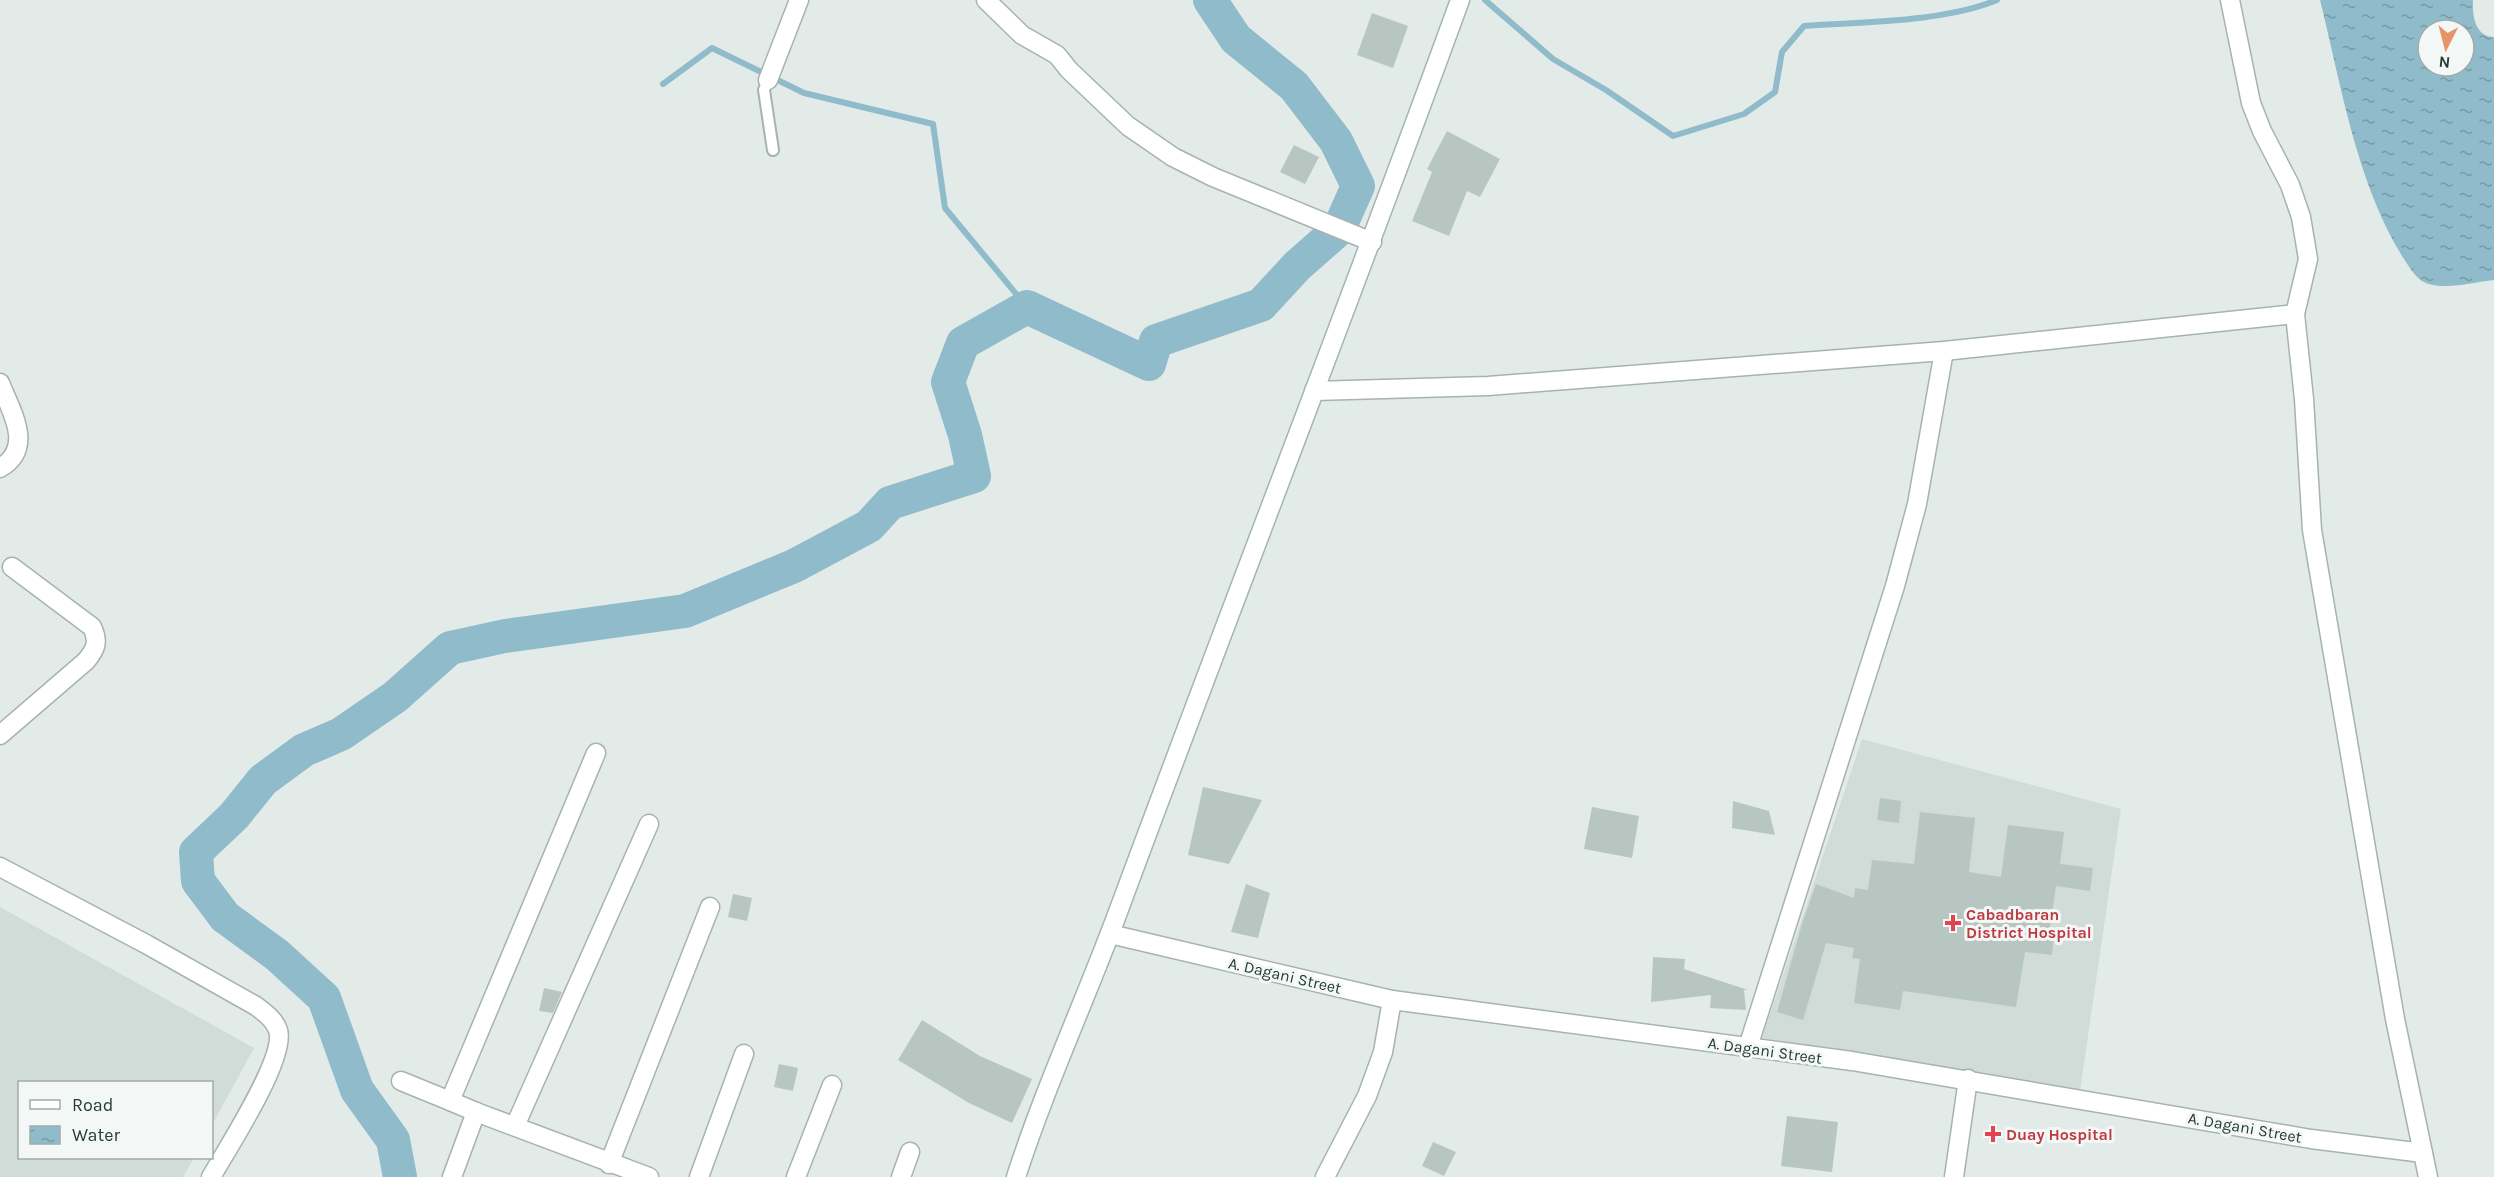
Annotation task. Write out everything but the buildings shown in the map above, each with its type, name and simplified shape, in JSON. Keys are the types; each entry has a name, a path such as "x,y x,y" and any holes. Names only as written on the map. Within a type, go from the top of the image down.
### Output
{"street":[{"path":"768,80 799,0"},
{"path":"986,0 1022,35 1057,55 1069,70 1128,126 1173,158 1365,240"},
{"path":"1016,1177 1034,1120 1110,934 1314,391 1365,240 1460,0"},
{"path":"2230,0 2251,103 2262,131 2290,185 2301,218 2308,259 2295,315 2304,399 2312,530 2395,1019 2428,1177"},
{"path":"1314,391 1488,386 1944,351 2295,315"},
{"path":"1748,1047 1895,586 1917,504 1944,351"},
{"path":"0,383 18,428 20,443 16,453 0,468"},
{"path":"0,735 86,661 96,648 96,637 92,627 12,567"},
{"path":"450,1101 596,753"},
{"path":"515,1126 649,824"},
{"path":"0,867 156,949 256,1006 272,1018 278,1030 277,1053 261,1089 211,1177"},
{"path":"609,1164 710,908"},
{"name":"A. Dagani Street","path":"1110,934 1392,1000 1748,1047 1968,1079 2311,1139 2423,1153"},
{"path":"1325,1177 1367,1096 1383,1052 1392,1000"},
{"path":"699,1177 744,1054"},
{"path":"1954,1177 1968,1079"},
{"path":"401,1081 609,1164 649,1177"},
{"path":"796,1177 832,1085"},
{"path":"452,1177 476,1112"},
{"path":"901,1177 910,1152"}],"lane":[{"path":"768,80 764,90 773,150"}],"shaded area":[{"name":"Cabadbaran District Hospital","path":"1862,739 2121,809 2080,1091 1762,1038"},
{"path":"0,907 254,1048 213,1123 213,1081 18,1081 18,1159 193,1159 183,1177 0,1177"}],"water":[{"path":"2320,0 2473,0 2474,18 2416,18 2416,78 2476,78 2476,24 2483,33 2494,37 2494,280 2438,286 2422,281 2416,276 2386,227 2373,196 2361,164"}],"waterway":[{"path":"400,1177 393,1140 357,1090 324,998 277,955 225,917 198,881 196,852 234,816 263,780 304,750 341,734 395,697 450,648 505,636 685,611 794,566 869,526 890,503 974,476 965,435 948,382 963,343 1027,307 1149,364 1156,341 1261,305 1297,266 1339,229 1358,186 1336,141 1294,86 1236,39 1210,0"},
{"path":"1485,0 1553,59 1606,90 1673,136 1744,114 1775,92 1782,52 1804,26 1928,17 1953,13 1997,0"},
{"path":"663,84 712,48 804,93 933,124 945,208 1027,307"}],"place":[{"name":"Cabadbaran District Hospital","path":"1953,923"},
{"name":"Duay Hospital","path":"1993,1134"}]}
